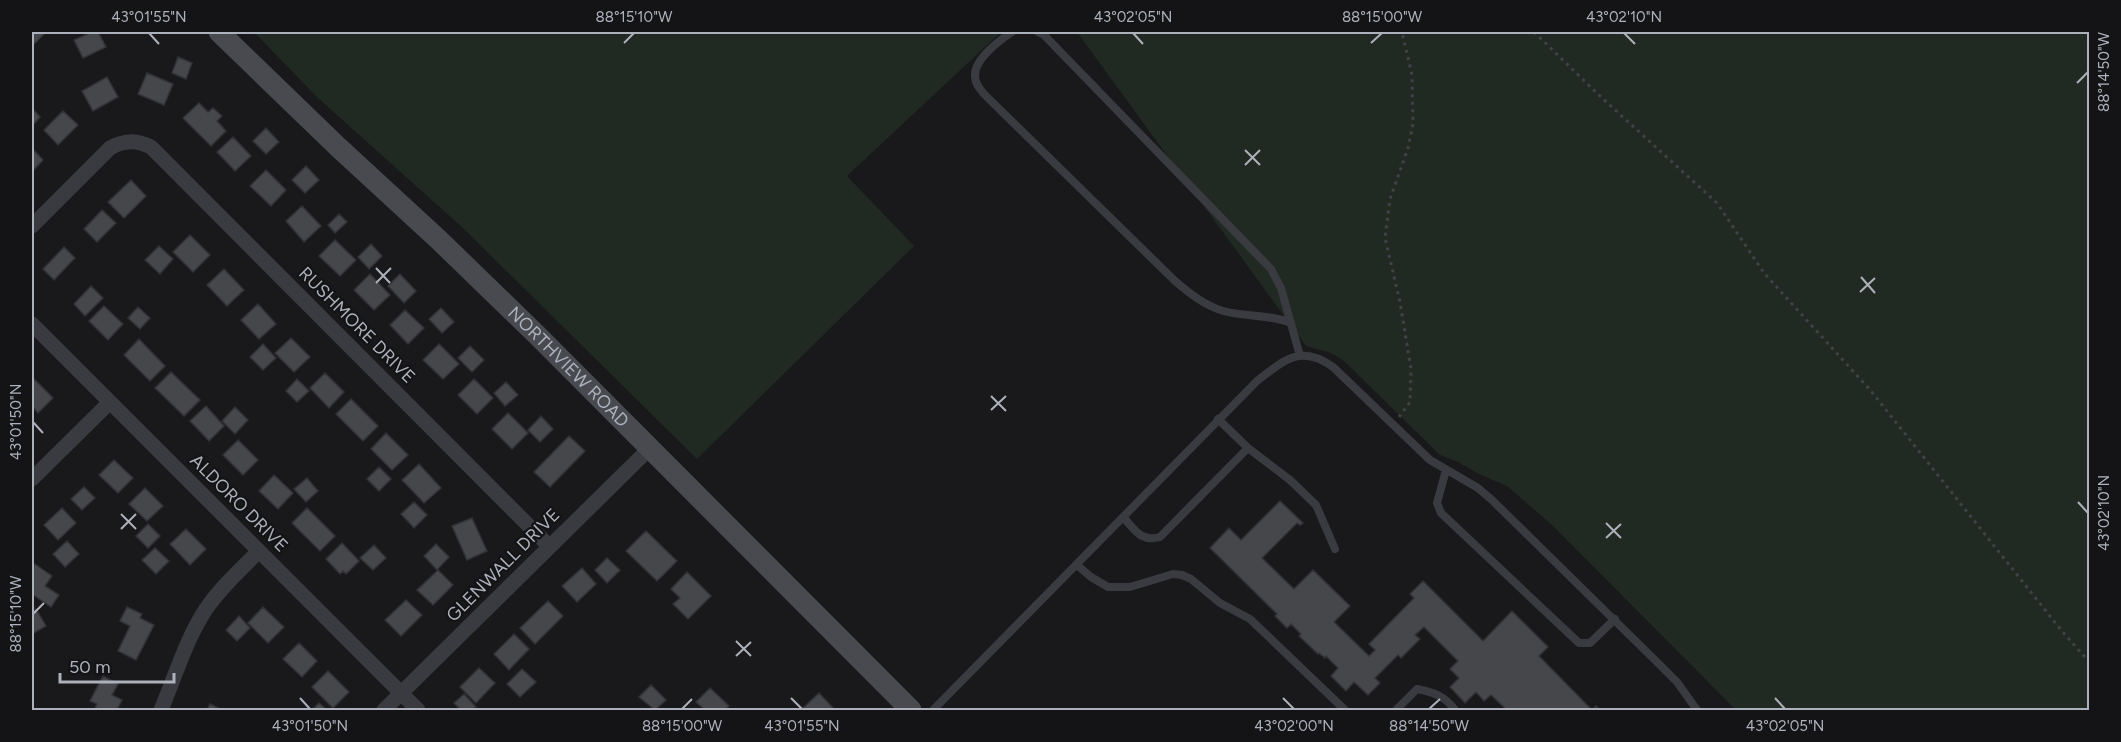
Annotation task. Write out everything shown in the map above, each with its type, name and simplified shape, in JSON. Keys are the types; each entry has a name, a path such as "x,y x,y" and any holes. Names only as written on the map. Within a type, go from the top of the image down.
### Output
{"street":[{"name":"NORTHVIEW ROAD","path":"219,32 338,147 456,255 911,711"},
{"name":"RUSHMORE DRIVE","path":"32,226 110,148 119,143 132,141 143,143 158,153 549,546"},
{"name":"ALDORO DRIVE","path":"32,324 418,711"},
{"path":"32,479 110,402"},
{"name":"GLENWALL DRIVE","path":"384,711 650,448"},
{"path":"161,711 195,629 206,609 225,585 259,551"}],"lane":[{"path":"1012,32 1001,40 978,66 974,75 977,86 984,94 1174,282 1199,300 1222,310 1280,318 1292,323"},
{"path":"1038,32 1044,35 1266,264 1281,288 1300,357"},
{"path":"933,711 1257,381 1289,358 1319,357 1333,367 1430,460 1478,488 1492,500 1677,682 1697,711"},
{"path":"1218,419 1248,448 1290,480 1316,505 1335,549"},
{"path":"1124,518 1141,537 1149,540 1160,537 1248,448"},
{"path":"1446,470 1437,503 1441,513 1579,643 1590,643 1615,619"},
{"path":"1077,565 1090,577 1108,587 1130,586 1173,574 1191,579 1220,603 1250,619 1345,711"},
{"path":"1396,711 1417,689 1434,692 1449,702 1455,711"}],"path":[{"path":"1392,425 1410,402 1412,382 1400,302 1385,237 1390,199 1408,148 1413,124 1412,75 1402,32"},
{"path":"1534,32 1717,203 1764,273 1870,391 2090,663"}],"shaded area":[{"path":"254,32 1001,32 847,176 914,246 697,459 463,228 318,98"},
{"path":"1077,32 2089,32 2089,710 1736,710 1552,525 1507,486 1440,455 1344,361 1331,353 1306,346"}],"building":[{"path":"32,32 46,32 32,46"},
{"path":"92,32 98,32 106,47 83,58 74,40"},
{"path":"178,57 192,63 186,79 172,73"},
{"path":"147,73 173,84 164,105 138,94"},
{"path":"107,77 118,97 93,111 82,91"},
{"path":"199,103 208,112 213,108 222,116 217,121 226,131 211,146 183,118"},
{"path":"32,108 40,117 32,126"},
{"path":"63,111 78,125 58,145 44,130"},
{"path":"266,128 279,142 266,154 253,141"},
{"path":"233,137 251,156 235,171 217,152"},
{"path":"32,148 43,160 32,172"},
{"path":"306,166 319,180 305,193 292,180"},
{"path":"266,170 286,190 271,206 250,186"},
{"path":"131,180 146,196 124,218 108,202"},
{"path":"302,206 321,226 304,242 286,221"},
{"path":"102,210 116,223 97,242 84,229"},
{"path":"339,214 347,222 335,233 328,225"},
{"path":"190,235 210,255 193,272 173,252"},
{"path":"335,240 356,260 340,276 319,256"},
{"path":"371,244 382,256 369,269 358,257"},
{"path":"159,246 173,259 160,274 145,260"},
{"path":"64,247 75,258 54,280 43,269"},
{"path":"224,269 244,290 227,306 207,285"},
{"path":"370,274 390,295 374,310 354,290"},
{"path":"400,274 416,291 404,303 388,286"},
{"path":"91,286 103,298 85,316 74,304"},
{"path":"258,304 276,324 259,339 241,320"},
{"path":"104,306 123,324 108,340 89,321"},
{"path":"138,307 150,318 140,329 128,318"},
{"path":"441,308 454,322 442,333 429,319"},
{"path":"405,310 424,328 408,344 390,325"},
{"path":"291,338 310,357 294,372 275,353"},
{"path":"139,339 165,366 150,381 124,355"},
{"path":"263,344 276,358 263,370 250,357"},
{"path":"439,344 459,364 443,379 423,360"},
{"path":"470,346 484,360 472,372 458,358"},
{"path":"171,372 200,400 184,416 155,388"},
{"path":"325,373 344,392 329,408 310,388"},
{"path":"33,378 53,398 38,413 32,406"},
{"path":"297,379 309,391 297,402 286,391"},
{"path":"474,379 493,398 477,414 458,395"},
{"path":"506,382 518,395 505,406 494,393"},
{"path":"351,399 378,426 363,441 336,414"},
{"path":"206,406 224,426 209,441 190,421"},
{"path":"235,407 248,420 235,434 222,421"},
{"path":"508,413 528,433 512,449 492,429"},
{"path":"541,416 553,429 540,442 528,430"},
{"path":"386,433 408,455 392,470 371,449"},
{"path":"569,436 585,451 550,487 534,472"},
{"path":"238,440 258,460 243,475 223,455"},
{"path":"114,460 133,478 118,493 99,475"},
{"path":"419,464 441,488 424,503 402,480"},
{"path":"379,467 391,479 379,491 367,479"},
{"path":"274,475 293,493 278,509 259,491"},
{"path":"307,478 318,491 306,502 294,489"},
{"path":"84,487 95,498 82,510 71,499"},
{"path":"145,488 163,506 147,521 129,504"},
{"path":"1280,501 1303,523 1300,525 1297,523 1262,558 1294,589 1313,570 1350,606 1334,622 1369,656 1375,650 1369,644 1414,598 1410,594 1423,581 1483,641 1512,611 1548,647 1539,656 1592,710 1507,710 1491,695 1484,701 1476,692 1465,703 1450,687 1459,678 1450,669 1458,661 1424,627 1415,635 1420,639 1401,658 1398,655 1375,678 1380,683 1368,695 1354,682 1346,691 1331,676 1338,668 1326,656 1325,658 1318,654 1299,636 1301,634 1291,624 1287,628 1275,616 1277,614 1210,548 1229,528 1241,540"},
{"path":"414,502 427,515 414,528 401,514"},
{"path":"62,508 76,523 58,540 44,525"},
{"path":"307,508 335,536 320,551 292,523"},
{"path":"472,518 487,551 467,560 452,526"},
{"path":"148,524 160,536 148,548 136,536"},
{"path":"186,529 206,549 190,565 170,544"},
{"path":"646,531 677,561 657,581 626,551"},
{"path":"67,541 79,554 65,567 53,554"},
{"path":"342,543 359,561 346,574 343,571 340,574 326,559"},
{"path":"436,544 449,557 437,570 424,556"},
{"path":"374,545 386,558 373,570 360,558"},
{"path":"155,548 169,561 156,574 142,560"},
{"path":"607,558 620,570 607,583 595,570"},
{"path":"35,564 52,576 45,586 59,595 51,607 32,594 32,568"},
{"path":"582,568 596,584 577,602 562,586"},
{"path":"438,570 453,585 433,605 417,590"},
{"path":"687,572 711,596 688,619 673,604 680,598 671,589"},
{"path":"406,600 422,615 401,636 385,620"},
{"path":"548,601 563,616 535,644 520,628"},
{"path":"127,607 142,614 140,618 154,625 136,660 118,651 130,626 120,621"},
{"path":"263,607 284,627 268,643 248,623"},
{"path":"36,609 46,626 32,634 32,611"},
{"path":"239,616 250,628 237,641 226,630"},
{"path":"514,634 529,649 509,670 494,654"},
{"path":"299,643 317,661 302,677 283,659"},
{"path":"479,668 495,683 476,703 460,687"},
{"path":"522,669 536,682 520,697 507,684"},
{"path":"328,671 349,692 333,708 312,687"},
{"path":"103,676 118,684 112,695 122,700 117,710 94,710 97,704 90,701"},
{"path":"651,685 666,700 655,710 639,697"},
{"path":"710,688 729,706 725,710 705,710 696,702"},
{"path":"819,693 835,710 805,710 803,708"},
{"path":"464,694 476,707 472,710 461,710 454,703"},
{"path":"319,703 327,710 312,710"},
{"path":"210,704 222,710 207,710"}]}
